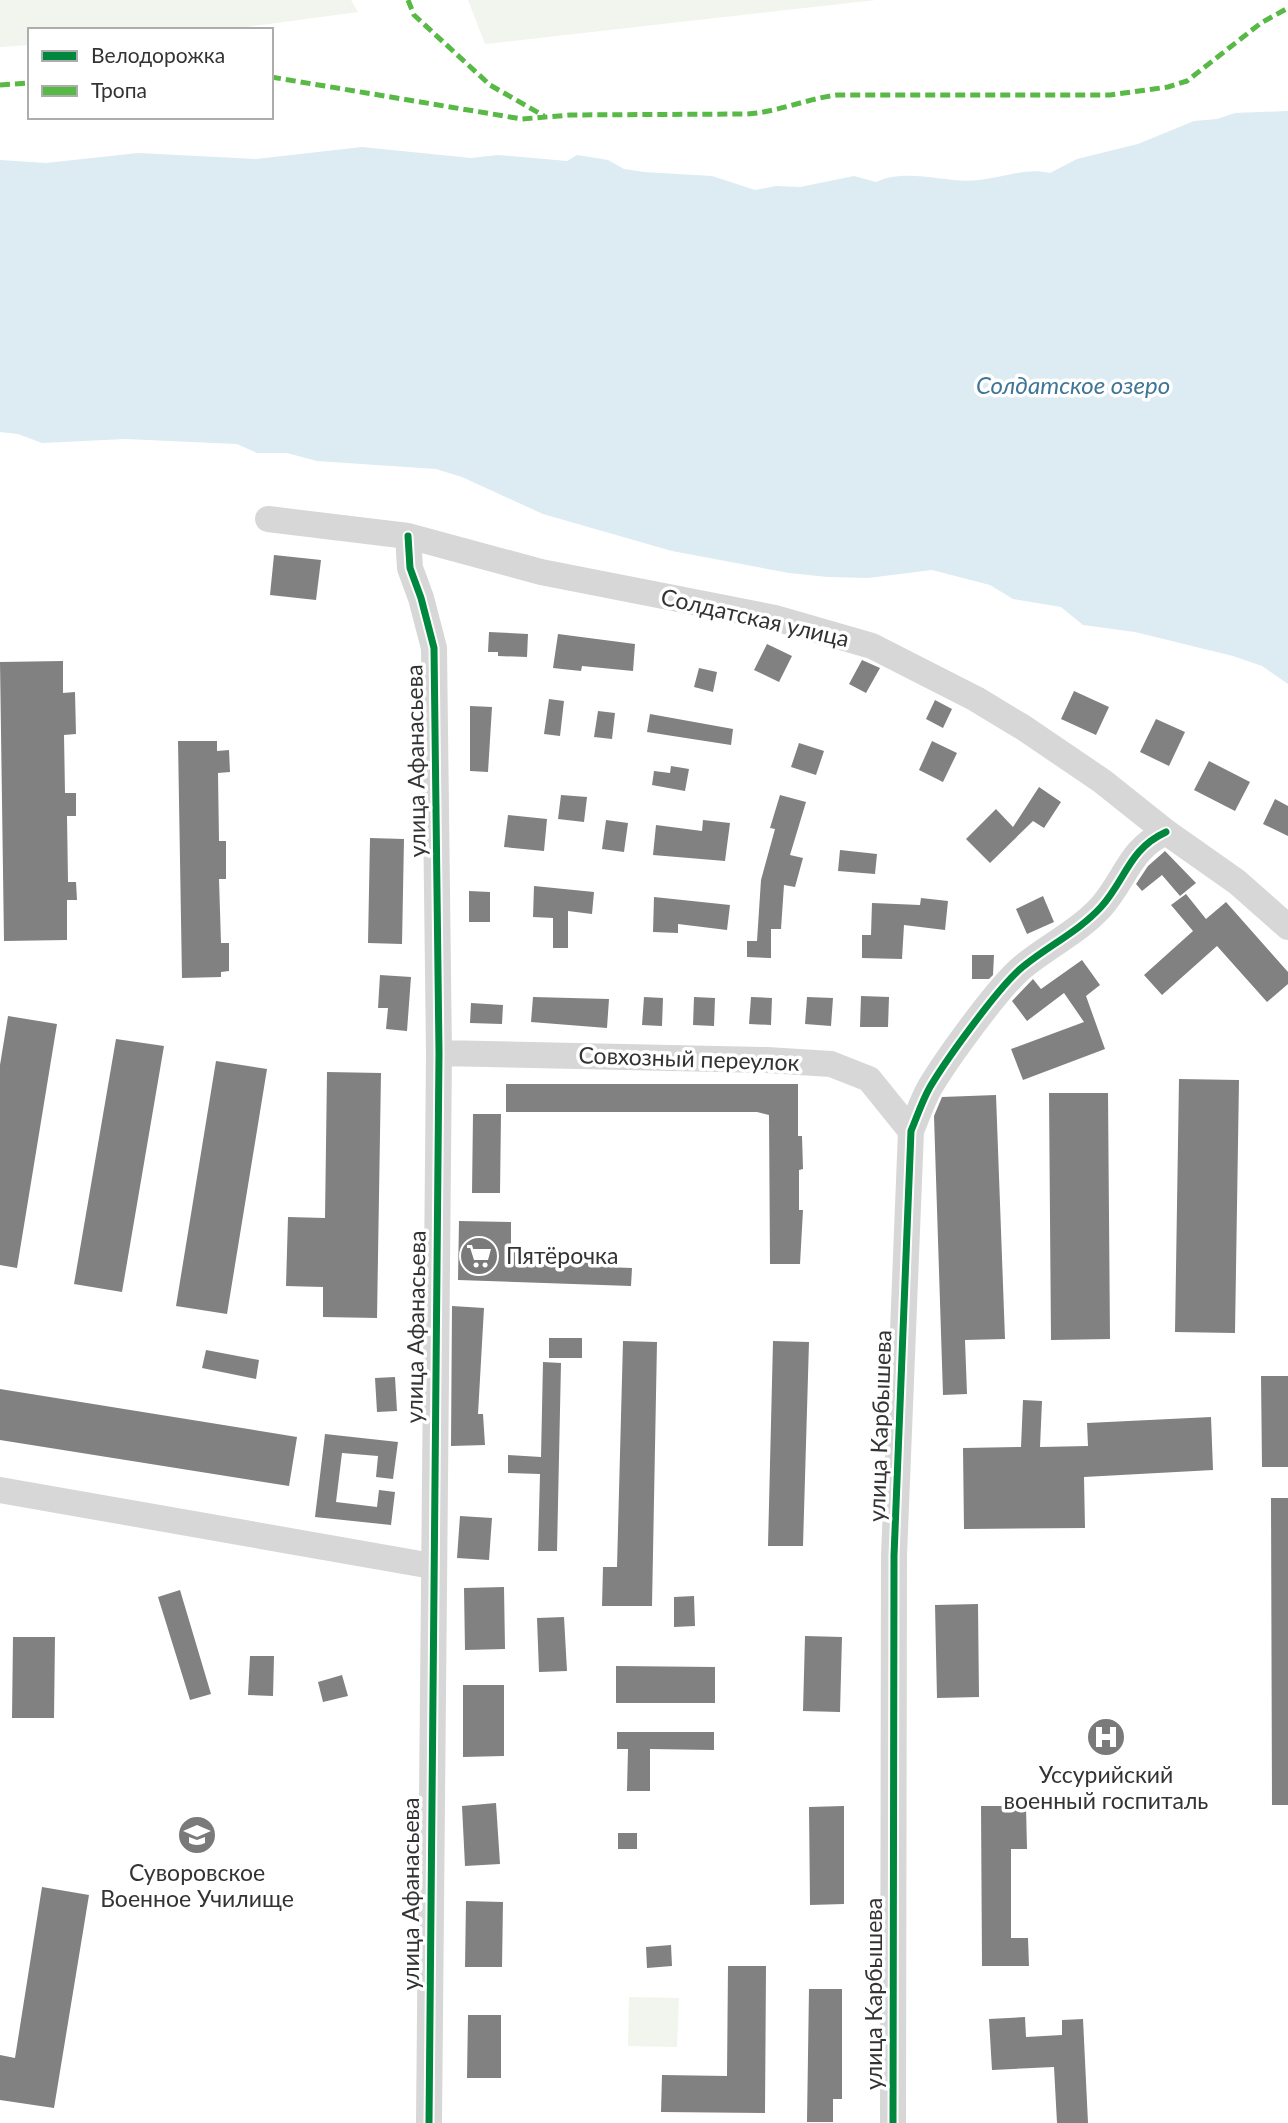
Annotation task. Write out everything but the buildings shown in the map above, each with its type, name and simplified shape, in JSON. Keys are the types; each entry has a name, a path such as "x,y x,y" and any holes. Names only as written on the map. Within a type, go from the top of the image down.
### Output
{"street":[{"name":"Солдатская улица","path":"268,519 408,536 541,572 775,618 872,646 976,699 1102,780 1166,832 1237,882 1288,927"},
{"name":"улица Афанасьева","path":"408,536 410,568 434,648 439,1053 432,1566 429,2123"},
{"name":"улица Карбышева","path":"893,2123 894,1556 911,1131 930,1087 999,994 1023,966 1077,929 1101,906 1132,858 1148,840 1166,832"},
{"name":"Совхозный переулок","path":"439,1053 767,1060 831,1064 869,1079 911,1131"},
{"path":"0,1490 432,1566"}],"shaded area":[{"path":"0,0 351,0 358,12 240,28 28,28 28,45 0,47"},
{"path":"468,0 876,0 485,44"},
{"path":"629,1997 679,1998 677,2047 628,2046"}],"water":[{"name":"Солдатское озеро","path":"1288,111 1288,684 1262,666 1233,656 1135,632 1083,625 1061,607 1013,599 990,585 932,570 868,578 828,577 789,573 672,551 543,514 462,477 436,469 317,461 287,453 257,453 237,444 125,439 42,443 18,434 0,432 0,160 46,163 138,153 256,159 362,147 471,158 498,155 567,161 577,155 608,160 624,169 712,176 755,190 776,186 800,187 854,176 876,182 901,176 966,181 1023,172 1050,173 1077,159 1138,144 1194,121 1217,119 1235,113"}],"marked path":[{"path":"408,0 414,15 490,85 544,116"},
{"path":"273,77 522,119 570,115 747,114 837,95 1110,95 1168,87 1187,81 1261,23 1288,8"},
{"path":"0,85 28,83"}],"cycle path":[{"path":"408,536 410,568 434,648 439,1053 429,2123"},
{"path":"893,2123 894,1556 911,1131 930,1087 1002,988 1025,965 1092,916 1136,856 1166,832"}],"place":[{"name":"Пятёрочка","path":"479,1256"},
{"name":"Уссурийский военный госпиталь","path":"1106,1737"},
{"name":"Суворовское Военное Училище","path":"197,1835"}]}
